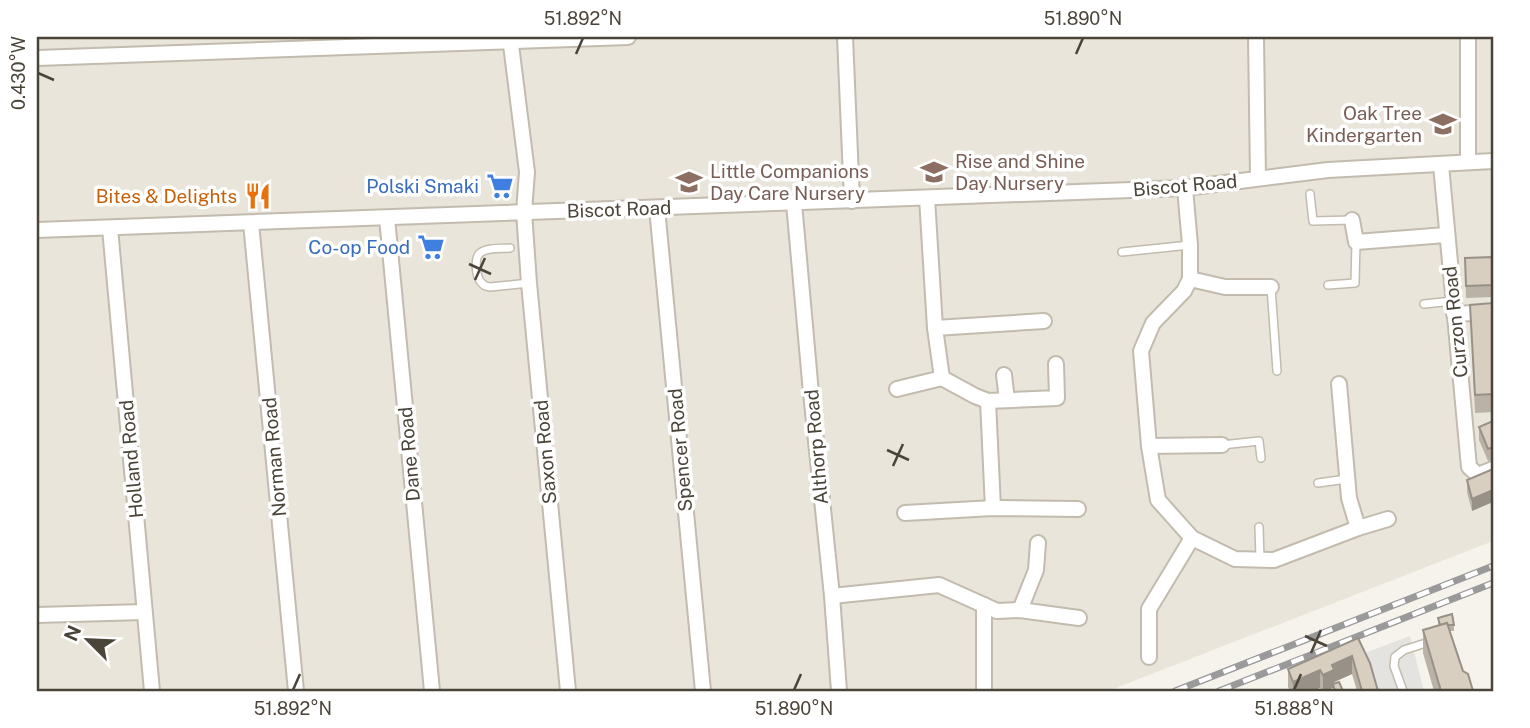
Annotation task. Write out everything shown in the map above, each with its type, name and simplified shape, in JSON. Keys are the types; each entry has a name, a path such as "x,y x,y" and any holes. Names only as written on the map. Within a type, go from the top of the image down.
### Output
{"street":[{"path":"37,58 511,39 628,37"},
{"path":"845,37 852,201"},
{"path":"1256,37 1258,178"},
{"path":"1468,37 1468,162"},
{"name":"Saxon Road","path":"511,39 527,172 524,212 529,284 568,691"},
{"name":"Biscot Road","path":"37,230 1185,188 1328,170 1493,161"},
{"name":"Curzon Road","path":"1441,165 1469,467 1478,475 1493,469"},
{"path":"1185,188 1190,279 1184,291 1153,323 1141,351 1149,446 1158,500 1192,538 1235,559 1274,560 1388,519"},
{"path":"927,198 935,328 942,378"},
{"name":"Althorp Road","path":"794,203 839,691"},
{"name":"Spencer Road","path":"657,208 702,691"},
{"name":"Dane Road","path":"387,218 432,691"},
{"path":"1352,220 1356,242 1446,235"},
{"name":"Norman Road","path":"251,223 296,691"},
{"name":"Holland Road","path":"110,228 152,691"},
{"path":"1190,279 1225,287 1271,287"},
{"path":"1453,308 1493,312"},
{"path":"935,328 1044,321"},
{"path":"897,389 942,378 988,401 1057,398 1056,364"},
{"path":"1004,375 1007,400"},
{"path":"1339,384 1349,498 1358,528"},
{"path":"988,401 993,508"},
{"path":"1149,446 1222,445"},
{"path":"905,513 993,508 1078,509"},
{"path":"1149,657 1149,609 1192,538"},
{"path":"1020,610 1036,570 1038,543"},
{"path":"832,596 939,585 997,611 1020,610 1079,618"},
{"path":"984,605 984,691"},
{"path":"37,615 144,612"}],"lane":[{"path":"1310,194 1313,221 1352,220"},
{"path":"1328,285 1355,283 1356,242"},
{"path":"1122,252 1190,246"},
{"path":"510,248 485,250 480,253 477,258 478,278 490,287 529,284"},
{"path":"1271,287 1277,371"},
{"path":"1424,304 1453,308"},
{"path":"1222,445 1259,442 1261,458"},
{"path":"1318,483 1347,479"},
{"path":"1259,527 1260,560"},
{"path":"1403,691 1394,666 1395,657 1404,650 1443,638"}],"shaded area":[{"path":"37,37 1493,37 1493,541 1108,691 37,691"},
{"path":"1410,636 1424,691 1373,691 1362,654"}],"building":[{"path":"1493,257 1493,285 1466,286 1465,258"},
{"path":"1493,303 1493,394 1475,395 1470,305"},
{"path":"1493,421 1493,447 1488,449 1479,427"},
{"path":"1493,469 1493,490 1472,499 1467,480"},
{"path":"1452,614 1454,625 1440,625 1438,618"},
{"path":"1447,623 1463,671 1468,674 1473,691 1441,691 1423,630"},
{"path":"1358,638 1370,663 1378,691 1362,691 1352,656 1332,665 1334,670 1323,675 1320,670 1293,682 1288,669"},
{"path":"1339,682 1343,691 1335,691 1333,684"}],"railway":[{"path":"1175,691 1493,566"},
{"path":"1219,691 1493,583"}],"place":[{"name":"Oak Tree Kindergarten","path":"1443,124"},
{"name":"Rise and Shine Day Nursery","path":"934,172"},
{"name":"Little Companions Day Care Nursery","path":"689,182"},
{"name":"Polski Smaki","path":"500,186"},
{"name":"Bites & Delights","path":"258,196"},
{"name":"Co-op Food","path":"431,247"}]}
